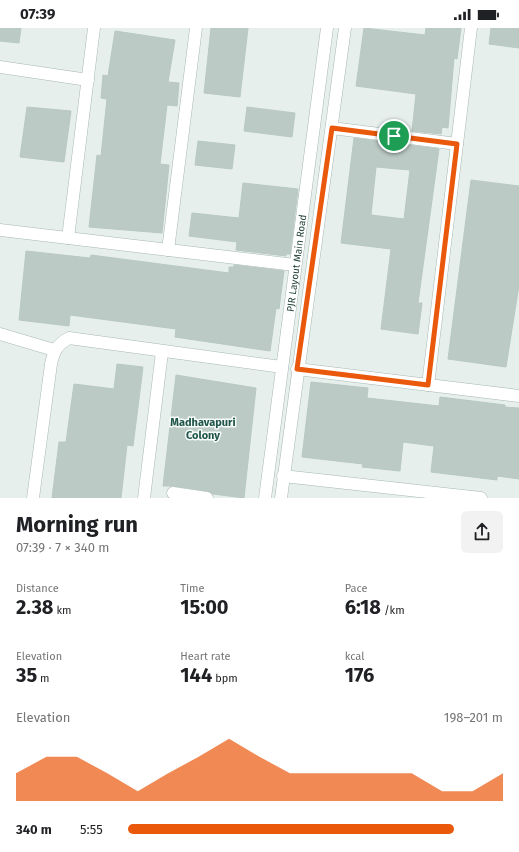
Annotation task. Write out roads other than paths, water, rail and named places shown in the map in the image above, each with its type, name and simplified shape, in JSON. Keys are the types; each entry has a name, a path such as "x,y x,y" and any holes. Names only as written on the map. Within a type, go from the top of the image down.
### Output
{"street":[{"path":"68,238 94,28"},
{"path":"168,250 196,28"},
{"name":"PJR Layout Main Road","path":"265,498 327,28"},
{"path":"281,498 302,329 332,128 345,28"},
{"path":"428,385 471,28"},
{"path":"0,67 88,80"},
{"path":"332,128 457,144"},
{"path":"0,230 295,265"},
{"path":"287,326 302,329"},
{"path":"0,334 54,350"},
{"path":"33,498 54,350 69,338 162,352 282,367"},
{"path":"144,498 162,352"},
{"path":"297,369 519,396"},
{"path":"283,476 407,494 481,498"},
{"path":"173,493 207,498"}],"district":[{"name":"Madhavapuri Colony","path":"203,428"}]}
